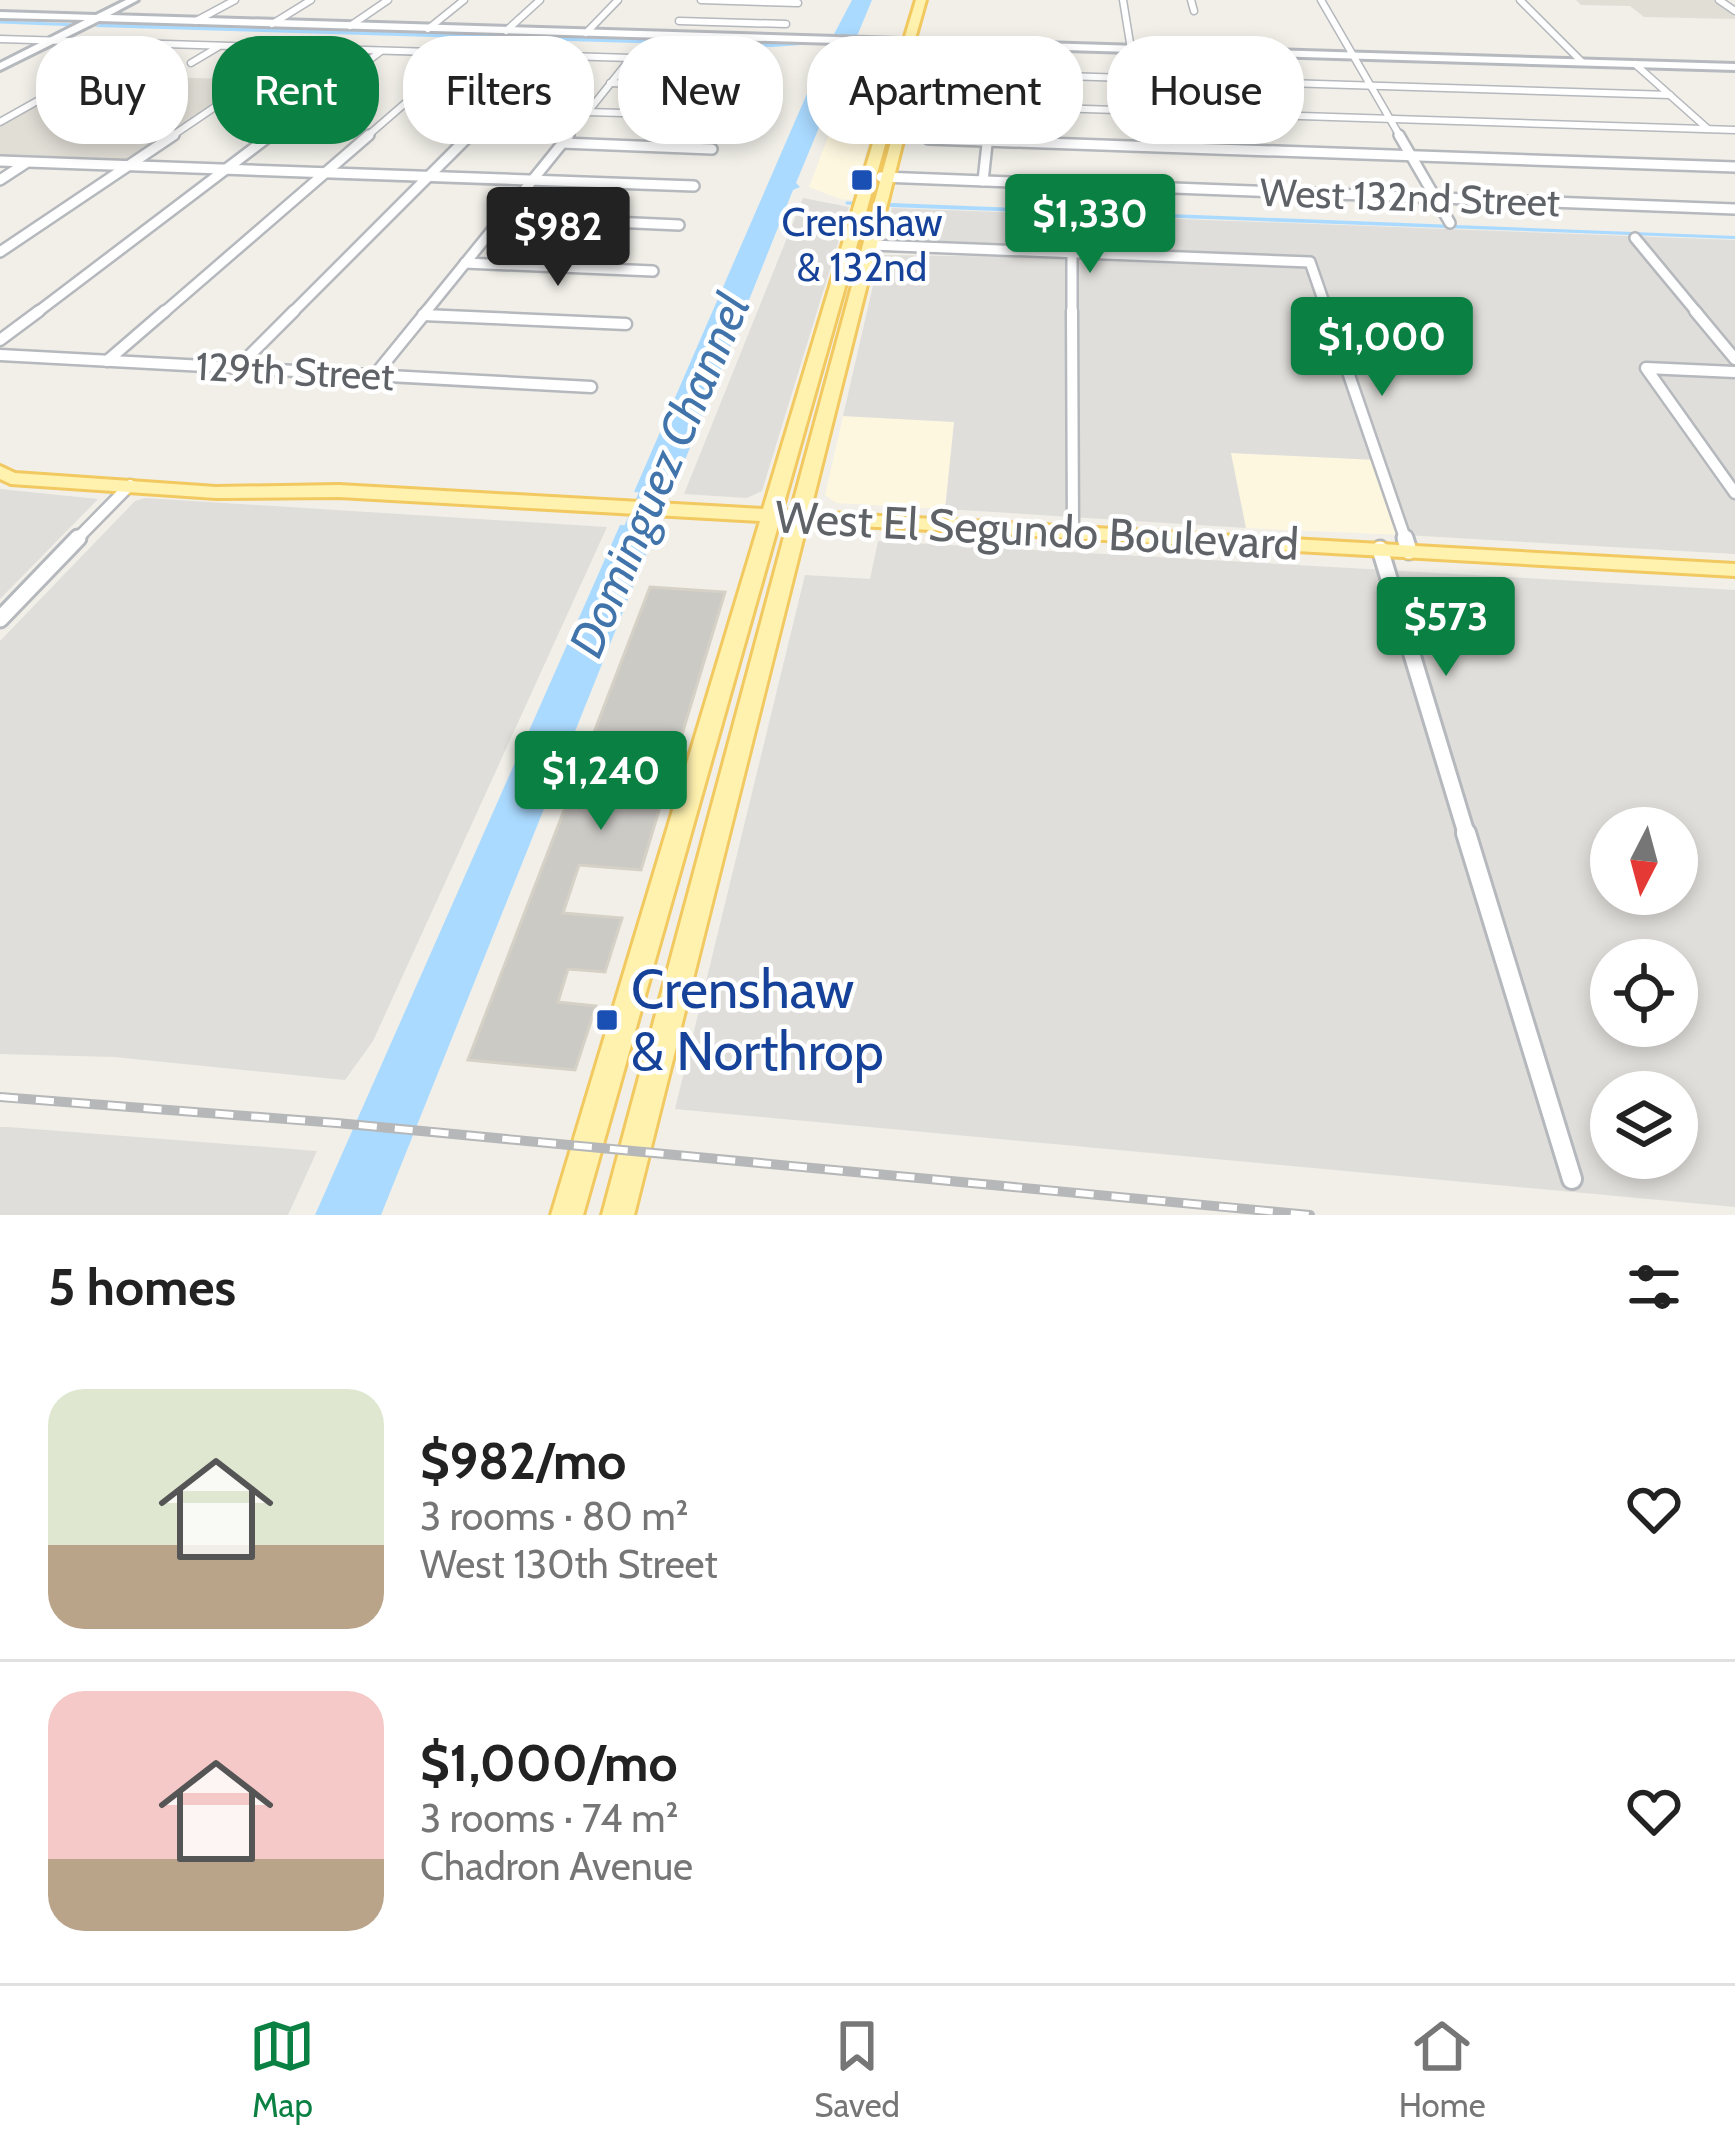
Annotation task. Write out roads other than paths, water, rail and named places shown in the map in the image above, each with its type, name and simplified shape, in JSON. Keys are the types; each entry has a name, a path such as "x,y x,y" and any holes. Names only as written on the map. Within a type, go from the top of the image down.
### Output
{"main road":[{"path":"916,36 921,0"},
{"path":"919,36 934,0"},
{"path":"917,13 930,14"},
{"path":"571,1215 881,144"},
{"path":"618,1215 894,144"},
{"path":"851,244 871,244"},
{"name":"West El Segundo Boulevard","path":"0,470 21,466 315,481 339,491"},
{"name":"West El Segundo Boulevard","path":"0,470 10,478 772,514 1735,570"}],"street":[{"path":"60,36 133,0"},
{"path":"196,21 235,0"},
{"path":"272,24 311,0"},
{"path":"350,26 388,0"},
{"path":"428,28 464,0"},
{"path":"506,31 541,0"},
{"path":"586,33 618,0"},
{"path":"701,0 797,3"},
{"path":"1123,0 1129,36"},
{"path":"1191,0 1194,10"},
{"path":"1322,0 1450,223"},
{"path":"1520,0 1582,62"},
{"path":"1719,0 1735,11"},
{"path":"0,15 89,22 667,36 685,12"},
{"path":"679,21 786,24"},
{"path":"0,39 36,40"},
{"path":"0,67 36,48"},
{"path":"191,63 212,51"},
{"path":"0,340 381,52 403,53"},
{"path":"1304,54 1735,67"},
{"path":"1636,64 1708,129"},
{"path":"594,103 618,73"},
{"path":"1083,77 1670,95"},
{"path":"610,83 618,83"},
{"path":"0,122 36,102"},
{"path":"107,361 403,105"},
{"path":"0,252 212,108"},
{"path":"1083,109 1735,130"},
{"path":"237,368 460,144"},
{"path":"374,376 561,144"},
{"path":"587,144 712,149"},
{"path":"983,181 987,144"},
{"path":"1078,144 1735,166"},
{"path":"0,160 694,186"},
{"path":"0,179 29,162"},
{"name":"West 132nd Street","path":"870,177 1735,208"},
{"path":"502,217 679,224"},
{"path":"1635,238 1735,359"},
{"path":"871,244 1310,262 1409,551"},
{"path":"1072,253 1073,532"},
{"path":"465,263 653,271"},
{"path":"423,315 626,324"},
{"name":"129th Street","path":"0,355 591,387"},
{"path":"1735,372 1646,368 1735,494"},
{"path":"0,619 130,484"},
{"path":"1380,549 1572,1179"}],"water":[{"path":"852,0 872,0 857,36 833,36"},
{"path":"102,23 528,36 95,27"},
{"path":"807,94 807,144 812,144 796,183 800,187 793,190 671,495 634,492"},
{"path":"891,203 1735,236 1735,239 890,207"},
{"path":"620,525 657,527 381,1215 315,1215"}],"waterway":[{"path":"0,22 78,25"},
{"path":"847,203 896,205"},
{"name":"Dominguez Channel","path":"623,559 664,462"}],"railway":[{"path":"0,1097 337,1123 1310,1215"}],"place":[{"name":"Crenshaw & 132nd","path":"862,180"},
{"name":"Crenshaw & Northrop","path":"607,1020"}]}
